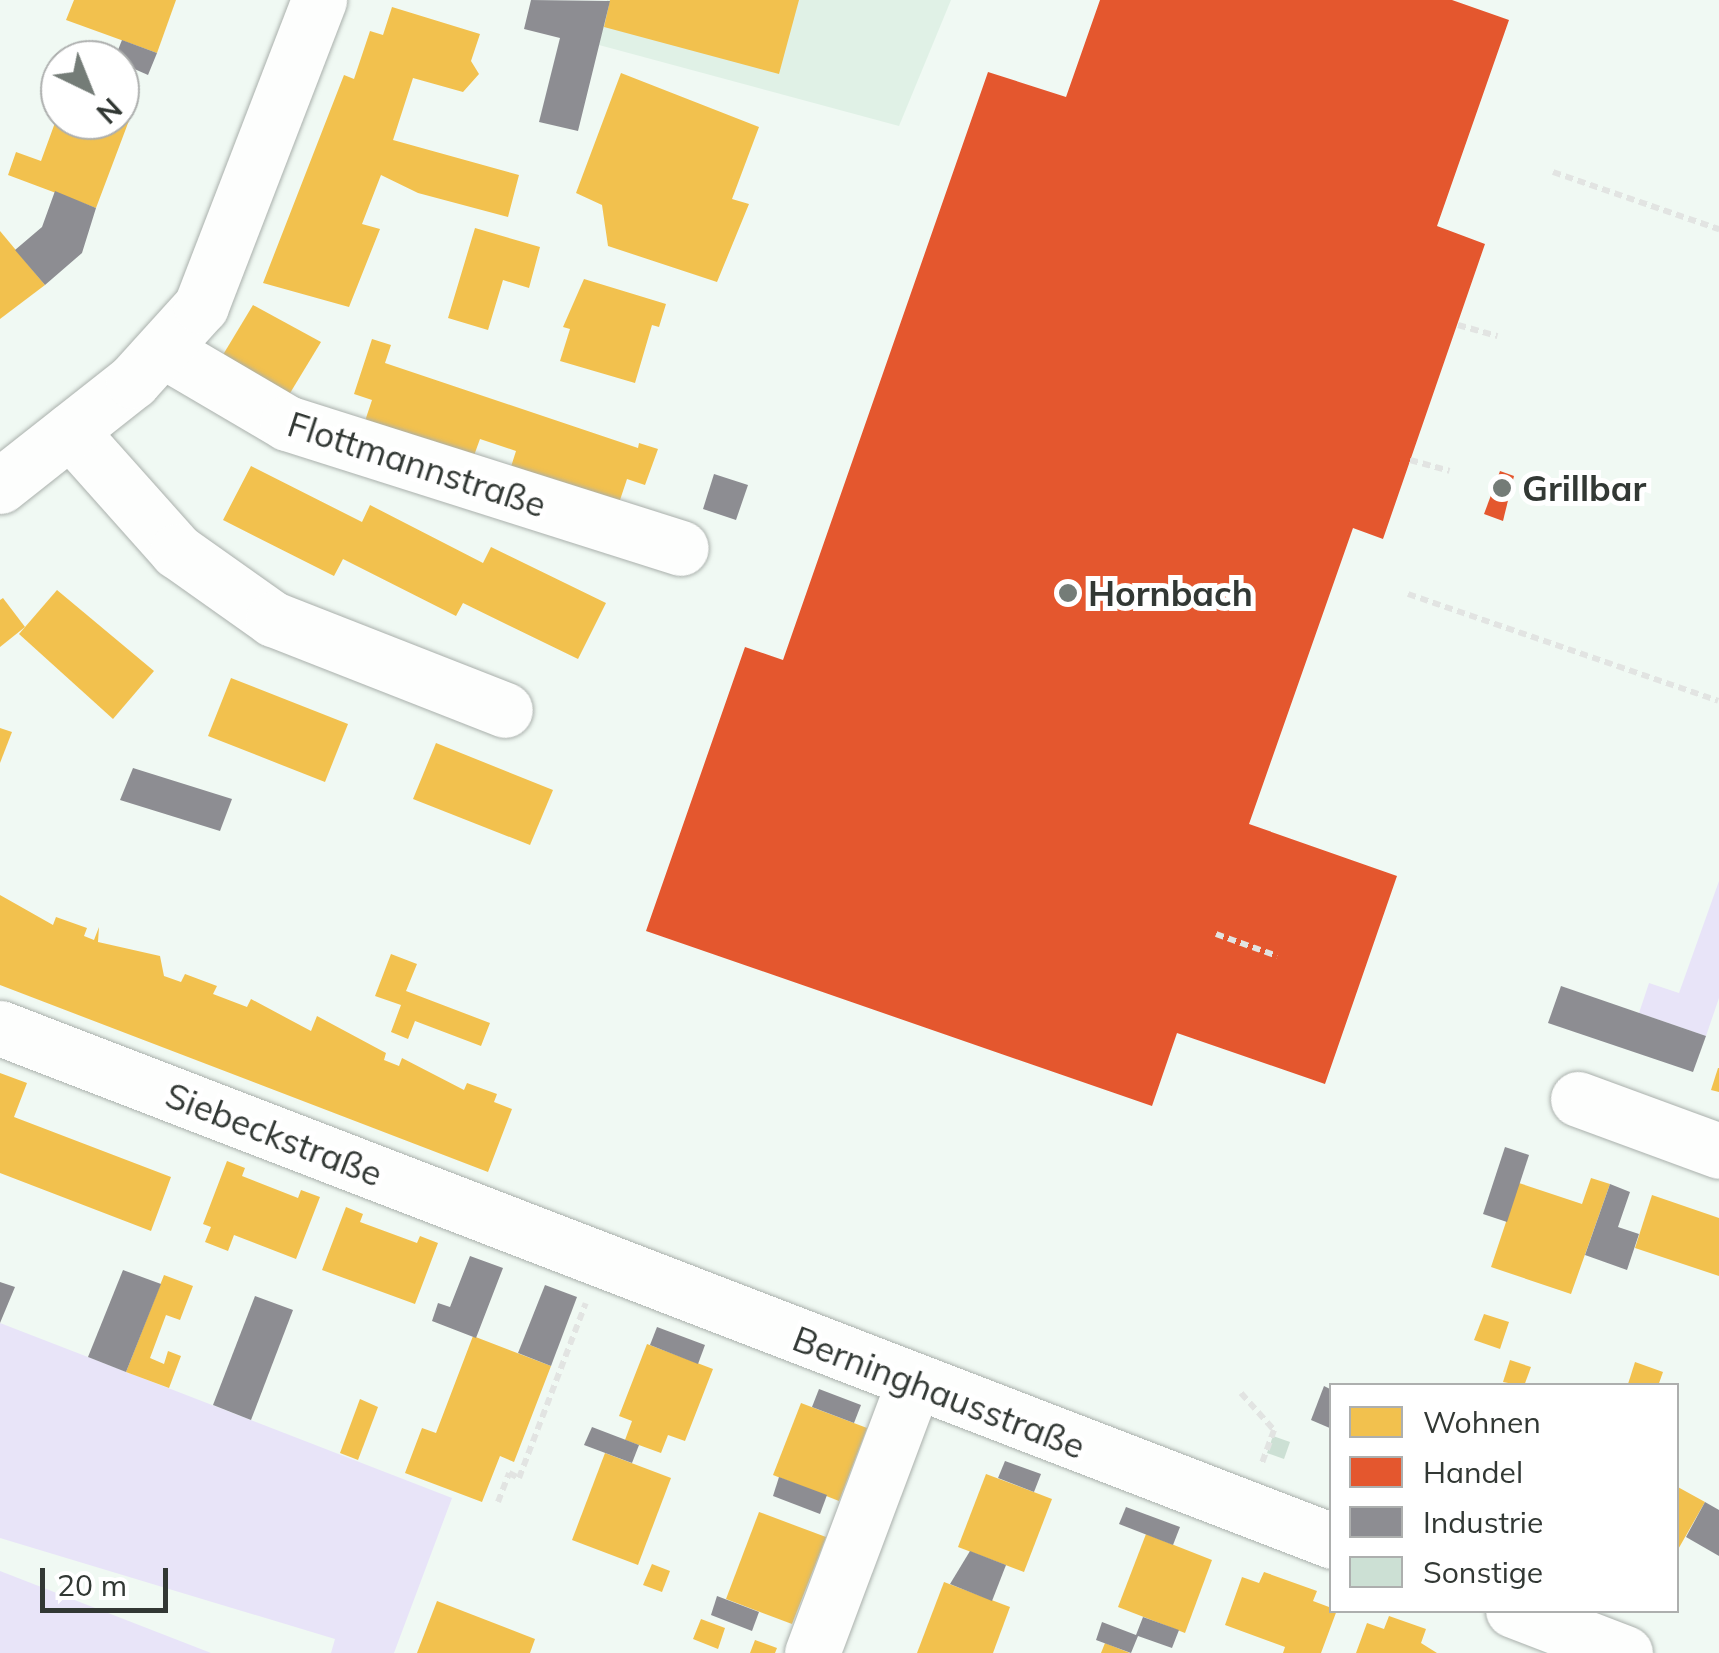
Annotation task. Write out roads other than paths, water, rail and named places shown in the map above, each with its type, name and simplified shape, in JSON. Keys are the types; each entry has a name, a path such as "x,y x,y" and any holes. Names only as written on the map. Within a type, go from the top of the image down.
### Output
{"street":[{"path":"0,486 166,352 201,306 318,0"},
{"name":"Flottmannstraße","path":"166,352 287,423 681,548"},
{"path":"70,431 177,551 272,619 505,710"},
{"name":"Siebeckstraße","path":"0,1028 548,1241"},
{"path":"1578,1100 1719,1150"},
{"name":"Berninghausstraße","path":"548,1241 1329,1540"},
{"path":"812,1653 914,1382"},
{"path":"1522,1613 1625,1653"}],"place":[{"name":"Grillbar","path":"1502,488"},
{"name":"Hornbach","path":"1068,593"}]}
